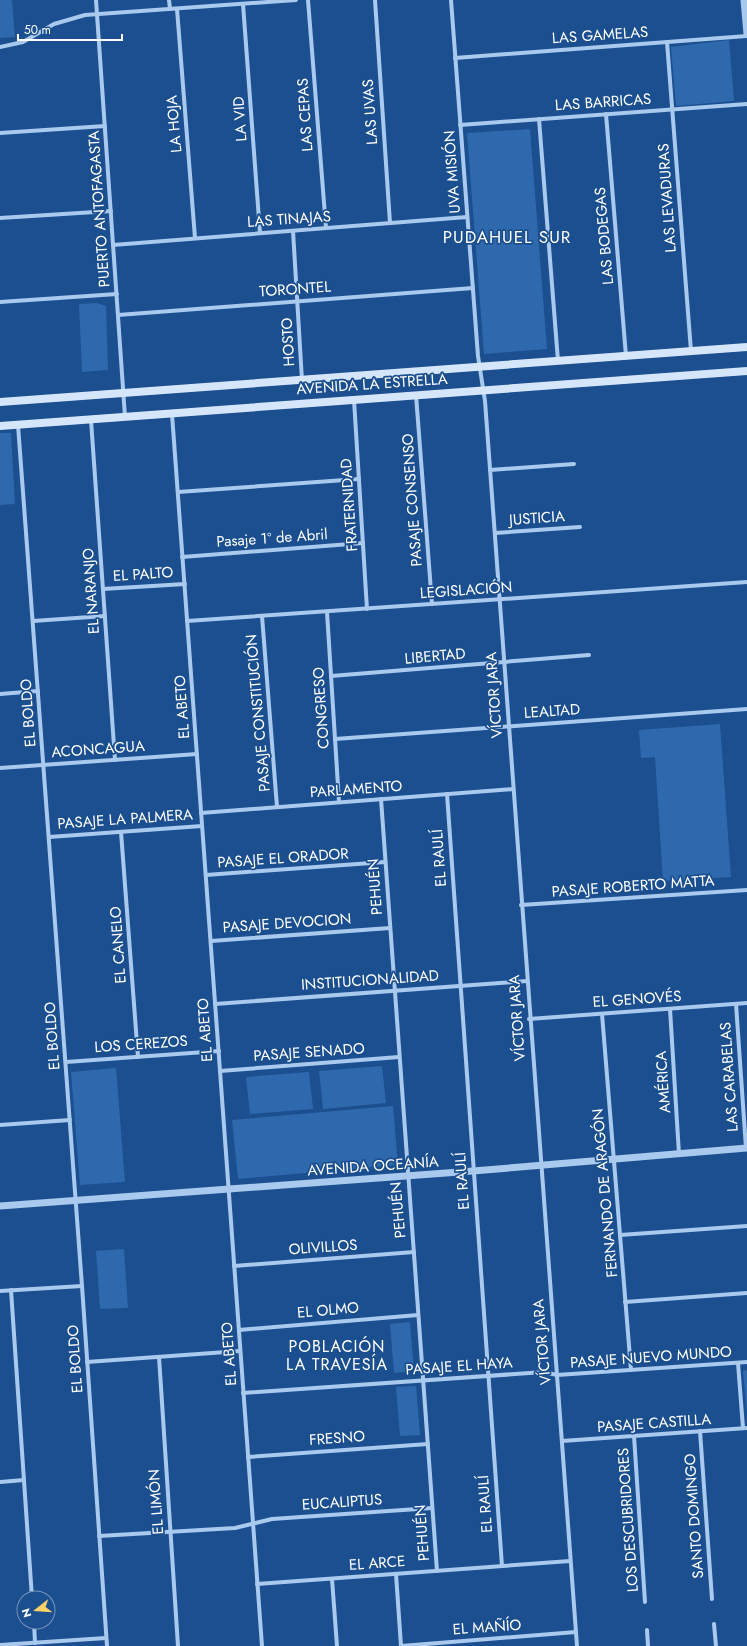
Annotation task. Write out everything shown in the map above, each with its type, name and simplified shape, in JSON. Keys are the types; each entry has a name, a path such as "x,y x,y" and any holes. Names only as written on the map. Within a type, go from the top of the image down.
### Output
{"main road":[{"name":"AVENIDA LA ESTRELLA","path":"0,402 747,347"},
{"name":"AVENIDA LA ESTRELLA","path":"0,426 416,394 747,371"}],"street":[{"name":"PUERTO ANTOFAGASTA","path":"96,0 125,417"},
{"path":"169,0 170,9"},
{"path":"0,47 23,42 47,28 67,20 98,14 177,9 233,2 243,4 296,0"},
{"name":"LAS CEPAS","path":"308,0 326,228"},
{"name":"LAS UVAS","path":"375,0 390,223"},
{"name":"UVA MISIÓN","path":"451,0 473,288 480,367 484,389"},
{"path":"744,0 747,35"},
{"name":"LA VID","path":"243,4 260,233"},
{"name":"LA HOJA","path":"177,9 195,238"},
{"name":"LAS GAMELAS","path":"455,58 747,35"},
{"name":"LAS LEVADURAS","path":"667,42 691,352"},
{"name":"LAS BARRICAS","path":"460,125 747,104"},
{"name":"LAS BODEGAS","path":"606,114 626,356"},
{"path":"539,119 558,361"},
{"path":"0,133 105,126"},
{"path":"0,218 111,211"},
{"name":"LAS TINAJAS","path":"113,245 467,217"},
{"name":"HOSTO","path":"293,231 302,380"},
{"name":"TORONTEL","path":"118,315 473,288"},
{"path":"0,302 117,294"},
{"name":"VÍCTOR JARA","path":"484,389 526,981 577,1646"},
{"name":"PASAJE CONSENSO","path":"416,394 432,604"},
{"name":"FRATERNIDAD","path":"354,399 367,609"},
{"name":"EL ABETO","path":"172,413 262,1646"},
{"name":"EL NARANJO","path":"91,420 115,760"},
{"name":"EL BOLDO","path":"18,425 88,1362 107,1646"},
{"path":"490,470 574,464"},
{"path":"178,492 359,479"},
{"name":"JUSTICIA","path":"495,533 580,527"},
{"name":"Pasaje 1º de Abril","path":"182,557 363,543"},
{"name":"LEGISLACIÓN","path":"187,621 747,582"},
{"name":"EL PALTO","path":"103,589 185,584"},
{"name":"CONGRESO","path":"326,612 339,802"},
{"path":"33,621 105,616"},
{"name":"PASAJE CONSTITUCIÓN","path":"262,616 277,807"},
{"name":"LIBERTAD","path":"331,676 589,656"},
{"path":"0,694 38,692"},
{"name":"LEALTAD","path":"335,739 747,708"},
{"name":"ACONCAGUA","path":"0,768 197,754"},
{"name":"PARLAMENTO","path":"201,813 513,790"},
{"name":"EL RAULÍ","path":"447,794 502,1566"},
{"name":"PEHUÉN","path":"381,799 407,1176 414,1252 437,1571"},
{"name":"PASAJE LA PALMERA","path":"49,836 202,826"},
{"name":"EL CANELO","path":"121,832 138,1057"},
{"name":"PASAJE EL ORADOR","path":"206,875 385,862"},
{"name":"PASAJE ROBERTO MATTA","path":"521,905 747,890"},
{"name":"PASAJE DEVOCION","path":"210,941 390,928"},
{"name":"INSTITUCIONALIDAD","path":"215,1004 526,981"},
{"name":"LAS CARABELAS","path":"736,1004 746,1148"},
{"name":"EL GENOVÉS","path":"530,1019 747,1004"},
{"name":"AMÉRICA","path":"670,1009 679,1154"},
{"name":"FERNANDO DE ARAGÓN","path":"602,1014 631,1370"},
{"name":"LOS CEREZOS","path":"66,1062 218,1051"},
{"name":"PASAJE SENADO","path":"220,1071 399,1057"},
{"path":"0,1125 70,1120"},
{"name":"AVENIDA OCEANÍA","path":"0,1206 540,1166 746,1148"},
{"path":"620,1235 747,1226"},
{"name":"OLIVILLOS","path":"234,1266 414,1252"},
{"path":"0,1291 82,1286"},
{"path":"11,1290 31,1590"},
{"path":"625,1302 747,1293"},
{"name":"EL OLMO","path":"239,1330 418,1314"},
{"path":"88,1362 240,1351"},
{"name":"EL LIMÓN","path":"159,1357 178,1646"},
{"name":"PASAJE NUEVO MUNDO","path":"557,1375 747,1362"},
{"path":"738,1363 745,1428"},
{"name":"PASAJE EL HAYA","path":"243,1393 544,1372 557,1375"},
{"name":"PASAJE CASTILLA","path":"562,1442 745,1428"},
{"name":"SANTO DOMINGO","path":"700,1431 712,1599"},
{"name":"LOS DESCUBRIDORES","path":"634,1436 645,1602"},
{"name":"FRESNO","path":"248,1457 428,1444"},
{"path":"0,1482 24,1480"},
{"name":"EUCALIPTUS","path":"99,1536 235,1528 272,1519 432,1508"},
{"name":"EL ARCE","path":"257,1584 570,1561"},
{"path":"396,1574 401,1646"},
{"path":"332,1579 337,1646"},
{"path":"714,1624 716,1646"},
{"path":"34,1630 35,1643"},
{"path":"647,1630 648,1646"},
{"name":"EL MAÑÍO","path":"401,1646 576,1632"},
{"path":"0,1645 106,1638"}],"shaded area":[{"path":"0,0 12,0 15,37 0,38"},
{"path":"729,40 734,101 676,106 671,47"},
{"path":"530,129 547,349 484,354 467,133"},
{"path":"97,303 106,306 108,370 82,372 79,304"},
{"path":"0,433 11,433 15,504 0,505"},
{"path":"720,724 731,877 663,881 655,757 641,758 639,730"},
{"path":"382,1066 386,1103 323,1109 319,1071"},
{"path":"116,1068 125,1182 80,1185 71,1072"},
{"path":"309,1072 313,1109 250,1114 246,1077"},
{"path":"393,1106 398,1165 238,1179 232,1120"},
{"path":"124,1249 128,1308 100,1309 96,1251"},
{"path":"410,1322 414,1371 394,1373 390,1324"},
{"path":"747,1370 747,1413 743,1371"},
{"path":"416,1386 420,1435 400,1436 396,1387"}],"district":[{"name":"PUDAHUEL SUR","path":"507,237"},
{"name":"POBLACIÓN LA TRAVESÍA","path":"337,1355"}]}
